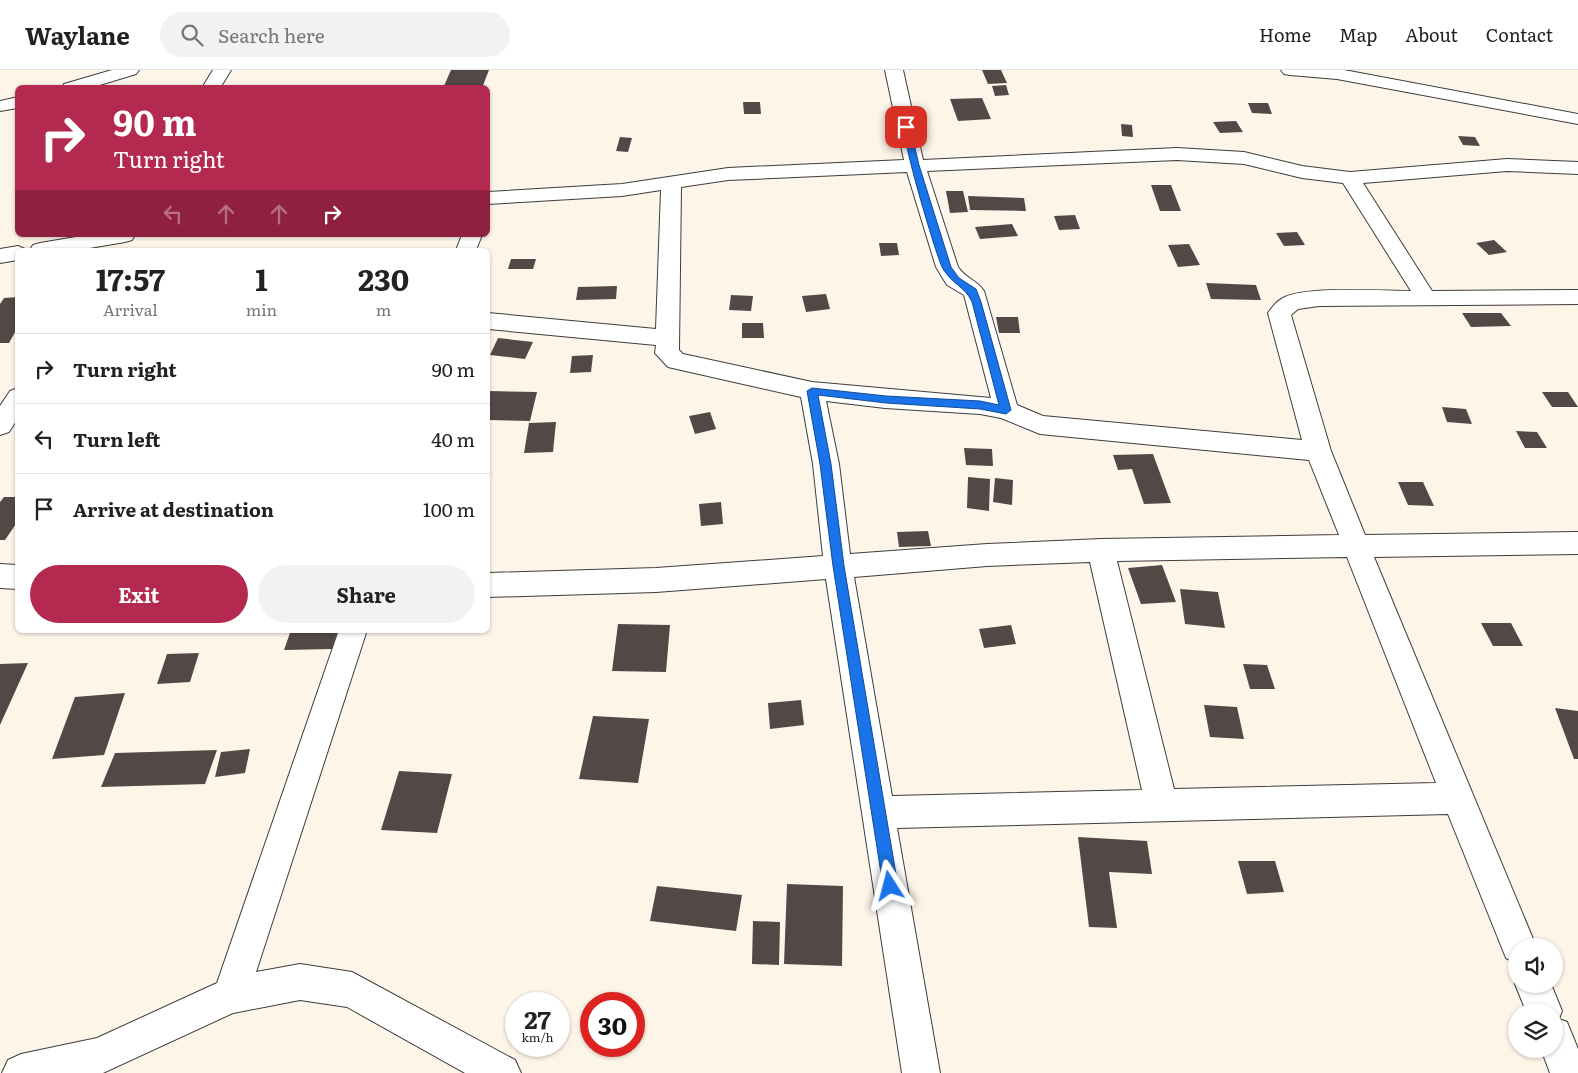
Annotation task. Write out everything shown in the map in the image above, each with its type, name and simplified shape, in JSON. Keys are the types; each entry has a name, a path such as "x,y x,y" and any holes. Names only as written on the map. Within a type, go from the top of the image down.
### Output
{"street":[{"path":"80,85 130,70"},
{"path":"213,85 222,70"},
{"path":"894,70 915,165 947,267 955,280 973,291 1006,410"},
{"path":"1290,70 1337,74 1578,118"},
{"path":"1427,74 1478,100"},
{"path":"0,106 15,103"},
{"path":"490,198 622,190 728,174 1177,154 1244,158 1302,172 1350,178 1379,178 1415,172 1507,165 1578,168"},
{"path":"1350,178 1426,298"},
{"path":"671,184 667,353 676,361 812,391 886,399 980,405 1006,410 1040,425 1318,451"},
{"path":"54,248 117,239"},
{"path":"0,256 15,254"},
{"path":"1515,938 1318,451 1280,313 1292,303 1319,299 1578,297"},
{"path":"490,321 667,338"},
{"path":"812,391 826,464 838,566 921,1073"},
{"path":"0,426 15,402"},
{"path":"490,585 656,580 987,555 1101,550 1578,543"},
{"path":"1101,550 1162,805"},
{"path":"0,576 15,577"},
{"path":"231,995 352,633"},
{"path":"878,812 1458,798"},
{"path":"21,1073 104,1065 231,995 300,982 352,990 502,1073"},
{"path":"1563,1058 1569,1073"}],"building":[{"path":"451,70 489,70 483,85 444,85"},
{"path":"982,70 1001,70 1007,83 988,84"},
{"path":"1006,85 1009,95 995,96 992,86"},
{"path":"982,98 991,119 958,121 950,99"},
{"path":"743,102 760,102 761,114 744,114"},
{"path":"1248,103 1268,103 1272,114 1252,113"},
{"path":"1236,121 1243,132 1220,133 1213,122"},
{"path":"1121,124 1132,125 1133,137 1122,136"},
{"path":"1458,136 1475,137 1480,146 1463,145"},
{"path":"620,137 632,138 628,152 616,151"},
{"path":"1151,185 1171,185 1181,211 1160,211"},
{"path":"946,191 963,191 968,212 950,213"},
{"path":"968,196 1024,198 1026,211 970,210"},
{"path":"1075,215 1080,229 1059,230 1054,216"},
{"path":"1012,224 1018,236 980,239 975,227"},
{"path":"1297,232 1305,245 1284,246 1276,233"},
{"path":"1494,240 1507,252 1489,255 1476,243"},
{"path":"879,243 897,243 899,255 881,256"},
{"path":"1189,244 1200,265 1178,267 1168,245"},
{"path":"511,259 536,259 533,269 508,269"},
{"path":"1206,283 1256,285 1261,300 1211,299"},
{"path":"617,286 616,299 576,300 578,287"},
{"path":"826,294 830,309 806,312 802,296"},
{"path":"731,295 753,296 751,311 729,310"},
{"path":"15,297 15,332 9,343 0,343 0,304 4,298"},
{"path":"1462,313 1501,313 1511,326 1471,327"},
{"path":"996,317 1018,317 1020,333 999,333"},
{"path":"742,323 763,323 764,338 742,338"},
{"path":"498,338 533,342 525,359 490,355"},
{"path":"593,355 591,372 570,373 572,356"},
{"path":"490,391 537,392 530,421 490,420"},
{"path":"1542,392 1568,392 1578,407 1552,407"},
{"path":"1442,407 1466,409 1472,424 1447,422"},
{"path":"710,412 716,429 695,434 689,416"},
{"path":"556,422 553,452 524,453 529,423"},
{"path":"1516,431 1537,432 1547,448 1525,448"},
{"path":"964,448 992,449 993,466 966,465"},
{"path":"1153,454 1171,503 1144,504 1132,469 1118,470 1113,455"},
{"path":"968,477 990,479 989,511 967,508"},
{"path":"995,478 1013,480 1012,505 993,502"},
{"path":"1398,482 1423,482 1434,506 1408,505"},
{"path":"4,497 15,497 15,525 5,540 0,540 0,502"},
{"path":"721,502 723,524 701,526 699,504"},
{"path":"928,531 931,546 899,547 897,532"},
{"path":"1162,565 1176,602 1141,604 1128,568"},
{"path":"1180,589 1218,592 1225,628 1185,624"},
{"path":"1481,623 1511,623 1523,646 1493,646"},
{"path":"618,624 670,625 666,672 612,671"},
{"path":"1011,625 1016,644 984,648 979,629"},
{"path":"290,633 337,633 332,649 284,650"},
{"path":"199,653 190,682 157,684 167,654"},
{"path":"28,663 0,725 0,664"},
{"path":"1243,664 1267,665 1275,689 1250,689"},
{"path":"125,693 104,755 52,759 75,697"},
{"path":"801,700 804,725 770,729 768,703"},
{"path":"1204,705 1237,707 1244,739 1210,737"},
{"path":"1555,708 1578,711 1578,759 1574,759"},
{"path":"593,716 649,719 638,783 579,779"},
{"path":"250,749 245,773 215,777 221,752"},
{"path":"217,750 205,784 101,787 115,753"},
{"path":"399,771 452,774 437,833 381,830"},
{"path":"1078,837 1147,841 1152,874 1109,872 1117,928 1089,927"},
{"path":"1238,861 1275,861 1284,892 1247,894"},
{"path":"787,884 843,886 842,966 784,964"},
{"path":"657,886 742,895 736,931 650,921"},
{"path":"753,921 780,922 779,965 752,964"}],"route":[{"path":"890,886 838,566 826,464 812,391 886,399 980,405 1006,410 977,302 973,291 955,280 947,267 915,165 906,127"}]}
